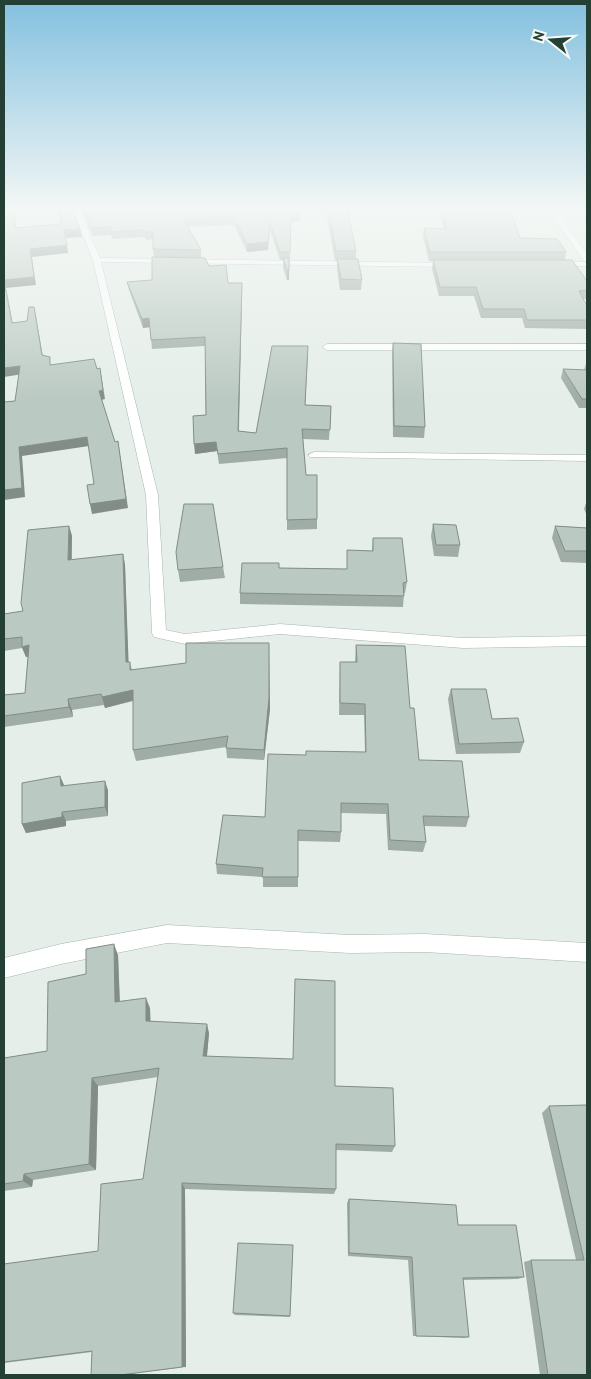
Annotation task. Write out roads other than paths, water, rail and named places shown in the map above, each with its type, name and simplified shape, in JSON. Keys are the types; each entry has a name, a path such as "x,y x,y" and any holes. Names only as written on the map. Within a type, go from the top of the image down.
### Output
{"street":[{"path":"100,272 152,495 159,634 185,639 280,629 463,644 587,641"},
{"path":"327,347 587,347"},
{"path":"314,455 587,458"},
{"path":"4,968 61,954 167,934 350,944 425,943 587,953"}]}
